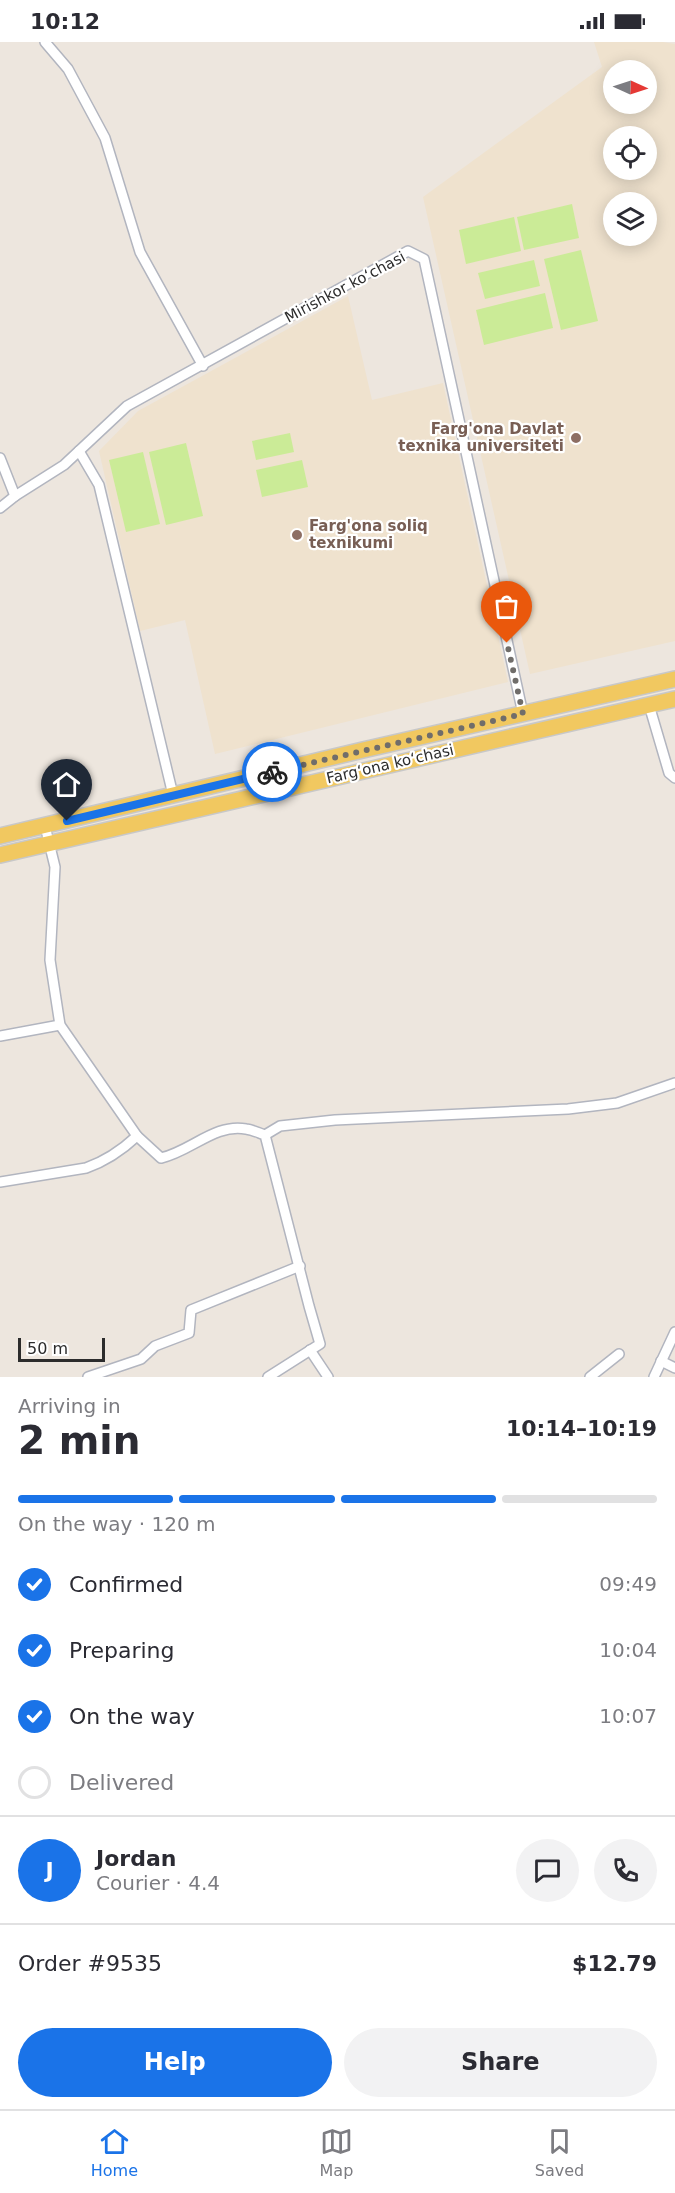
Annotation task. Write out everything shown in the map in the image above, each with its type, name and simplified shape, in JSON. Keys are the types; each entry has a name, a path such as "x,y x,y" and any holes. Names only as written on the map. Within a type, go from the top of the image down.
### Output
{"main road":[{"name":"Fargʻona koʻchasi","path":"0,836 675,679"},
{"name":"Fargʻona koʻchasi","path":"0,855 675,699"},
{"path":"453,731 457,749"}],"street":[{"path":"45,42 68,69 105,138 140,252 203,366"},
{"name":"Mirishkor koʻchasi","path":"0,508 64,465 127,406 408,251 424,259 523,714"},
{"path":"79,451 99,484 173,795"},
{"path":"0,458 15,496"},
{"path":"649,705 669,773 675,778"},
{"path":"45,826 55,867 50,960 60,1025 137,1136 161,1158 174,1155 225,1129 246,1129 265,1135 280,1126 335,1120 568,1109 617,1104 675,1083"},
{"path":"0,1036 60,1025"},
{"path":"265,1135 320,1344 268,1377"},
{"path":"0,1182 99,1164 137,1136"},
{"path":"88,1377 141,1359 155,1346 189,1333 191,1310 300,1266"},
{"path":"654,1377 675,1332"},
{"path":"310,1350 328,1377"},
{"path":"590,1377 619,1354"},
{"path":"662,1361 675,1368"}],"shaded area":[{"name":"Farg'ona Davlat texnika universiteti","path":"594,42 675,44 675,641 530,674 423,197 602,67"},
{"name":"Farg'ona soliq texnikumi","path":"348,296 372,400 443,383 508,682 215,754 185,620 140,631 99,451 138,411"}],"green space":[{"path":"572,204 579,238 524,250 517,217"},
{"path":"514,217 521,251 466,264 459,230"},
{"path":"581,250 598,321 561,330 544,259"},
{"path":"534,260 540,286 485,299 478,273"},
{"path":"545,293 553,328 484,345 476,310"},
{"path":"290,433 294,452 256,460 252,441"},
{"path":"186,443 203,516 166,525 149,452"},
{"path":"143,452 160,524 126,532 109,460"},
{"path":"302,460 308,487 262,497 256,470"}],"way so far":[{"path":"272,772 523,714 507,643"}],"place":[{"name":"Farg'ona Davlat texnika universiteti","path":"576,438"},
{"name":"Farg'ona soliq texnikumi","path":"297,535"}],"route":[{"path":"67,821 272,772"}]}
